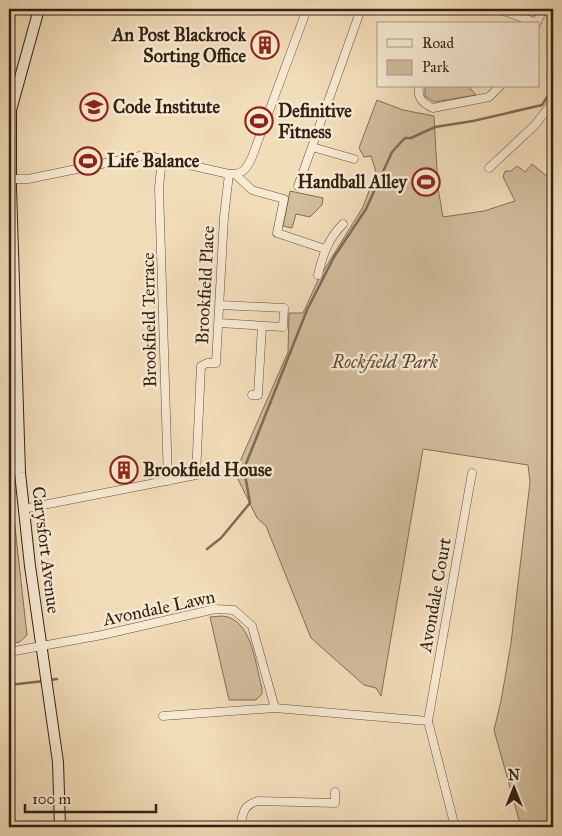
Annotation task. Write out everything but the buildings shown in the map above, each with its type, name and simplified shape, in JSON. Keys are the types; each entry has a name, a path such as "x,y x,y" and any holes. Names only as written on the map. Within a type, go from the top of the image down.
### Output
{"main road":[{"name":"Carysfort Avenue","path":"39,9 14,81 10,118 11,179 18,442 23,509 58,762 60,827"}],"street":[{"path":"232,174 246,169 252,157 307,9"},
{"path":"298,186 361,9"},
{"path":"498,9 534,22"},
{"path":"537,22 543,9"},
{"path":"419,88 421,99 426,105 433,108 489,97 498,88"},
{"path":"489,168 535,125 553,102"},
{"path":"312,147 354,159"},
{"path":"11,179 28,179 145,155 162,158 232,174 252,190 284,199 277,233 325,249"},
{"name":"Brookfield Terrace","path":"162,158 159,188 168,481"},
{"name":"Brookfield Place","path":"168,481 196,476 201,366 207,363 216,363 224,217 232,174"},
{"path":"318,275 325,249 332,235 343,224"},
{"path":"219,323 283,327 284,308 220,306"},
{"path":"252,395 258,395 262,326"},
{"name":"Avondale Court","path":"455,827 428,721 472,474"},
{"path":"23,509 168,481"},
{"name":"Avondale Lawn","path":"9,652 42,647 216,609 234,610 252,626 275,708"},
{"path":"163,716 275,708 428,721"},
{"path":"240,827 243,810 248,804 258,801 335,804 335,792"}],"green space":[{"path":"425,88 470,88 476,95 434,102 425,96"},
{"name":"Rockfield Park","path":"377,100 403,110 434,116 438,188 443,217 484,211 515,201 503,177 505,171 511,171 517,166 525,172 532,164 553,181 553,827 521,827 494,730 511,643 530,482 528,465 423,449 381,696 376,688 364,685 311,638 266,526 257,518 235,473 288,352 289,313 303,313 319,278 363,207 376,172 371,156 364,157 359,148"},
{"path":"290,191 323,198 322,205 310,217 296,214 292,228 283,226"},
{"path":"9,473 27,635 20,642 9,644"},
{"path":"222,616 232,619 240,625 251,644 262,688 262,694 256,700 229,700 210,617"}],"waterway":[{"path":"207,549 221,538 250,503 244,469 307,310 334,257 366,209 392,152 405,138 411,138 435,127 473,121 542,105 553,88"},
{"path":"50,680 57,679"},
{"path":"9,685 44,681"}],"place":[{"name":"An Post Blackrock Sorting Office","path":"265,45"},
{"name":"Code Institute","path":"94,107"},
{"name":"Definitive Fitness","path":"259,121"},
{"name":"Life Balance","path":"88,161"},
{"name":"Handball Alley","path":"426,182"},
{"name":"Brookfield House","path":"124,470"}]}
